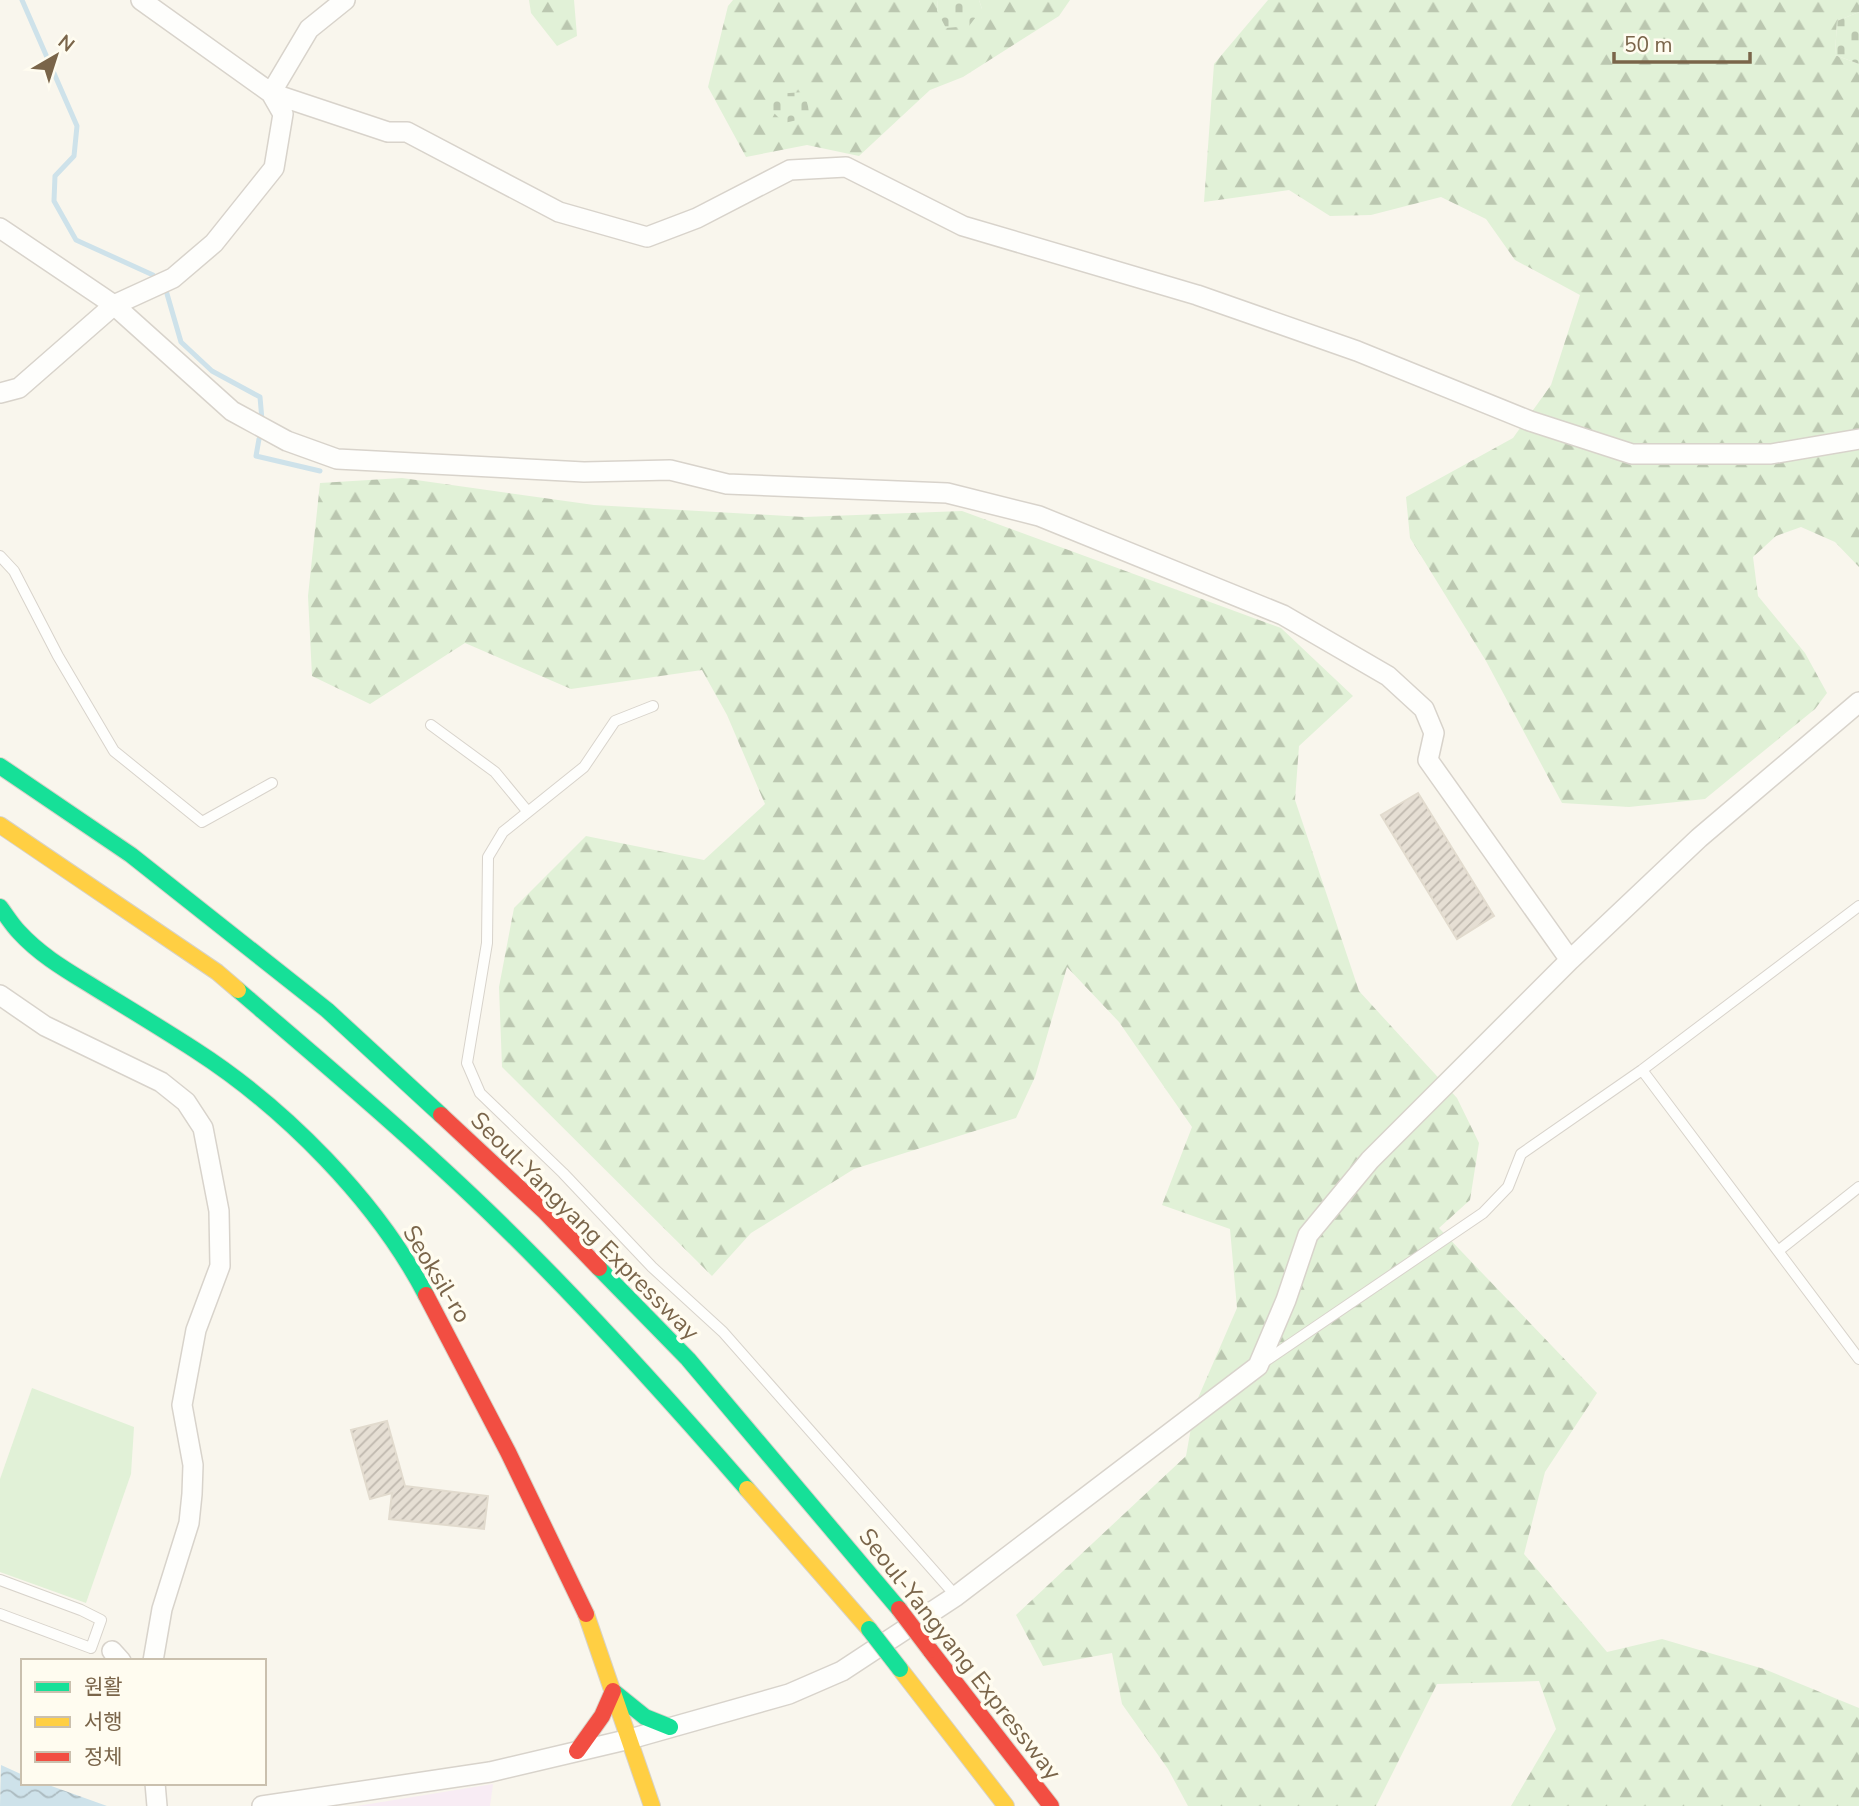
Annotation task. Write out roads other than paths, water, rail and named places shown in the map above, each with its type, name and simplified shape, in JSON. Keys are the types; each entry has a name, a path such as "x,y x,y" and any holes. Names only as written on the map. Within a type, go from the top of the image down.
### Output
{"main road":[{"name":"Seoul-Yangyang Expressway","path":"0,766 131,855 327,1010 545,1212 688,1359 899,1609 1051,1806"},
{"path":"0,825 217,972 361,1095 501,1224 656,1385 869,1629 1006,1806"},
{"name":"Seoksil-ro","path":"0,906 19,932 48,958 198,1052 262,1097 317,1151 366,1205 419,1281 508,1452 587,1616 652,1806"},
{"path":"577,1751 603,1716 613,1691 645,1717 670,1727"}],"street":[{"path":"141,0 271,93 388,132 407,132 559,212 647,237 697,218 790,170 846,167 963,226 1197,295 1357,351 1530,421 1632,454 1771,454 1859,439"},
{"path":"271,93 309,29 345,0"},
{"path":"0,393 19,388 114,305 173,278 214,243 274,168 283,114 271,93"},
{"path":"0,228 114,305 232,411 288,441 337,459 584,472 670,470 727,484 947,493 1039,516 1283,615 1388,676 1424,709 1434,733 1428,760 1570,960"},
{"path":"262,1806 490,1772 630,1739 789,1693 842,1671 956,1596 1258,1366 1286,1300 1308,1235 1370,1160 1570,960 1699,838 1859,702"},
{"path":"0,995 45,1026 161,1082 186,1102 203,1128 219,1211 220,1266 196,1330 182,1405 193,1465 189,1523 162,1609 153,1659"},
{"path":"155,1785 157,1806"}],"lane":[{"path":"0,556 14,571 58,656 114,751 202,822 272,783"},
{"path":"653,706 615,721 584,767 503,832 488,857 487,943 467,1063 480,1093 563,1173 652,1267 723,1332 956,1596"},
{"path":"431,725 495,772 528,812"},
{"path":"1258,1366 1483,1213 1508,1187 1521,1154 1642,1070 1859,906"},
{"path":"1642,1070 1859,1359"},
{"path":"1778,1251 1859,1187"},
{"path":"0,1580 101,1620 91,1648 0,1614"},
{"path":"94,1641 116,1656"}],"water":[{"path":"1,1765 21,1774 21,1785 49,1785 107,1806 0,1806"}],"waterway":[{"path":"22,0 77,126 74,156 55,176 54,201 76,240 153,275"},
{"path":"165,287 181,342 212,371 260,397 262,420"},
{"path":"259,439 256,456 320,471"}]}
